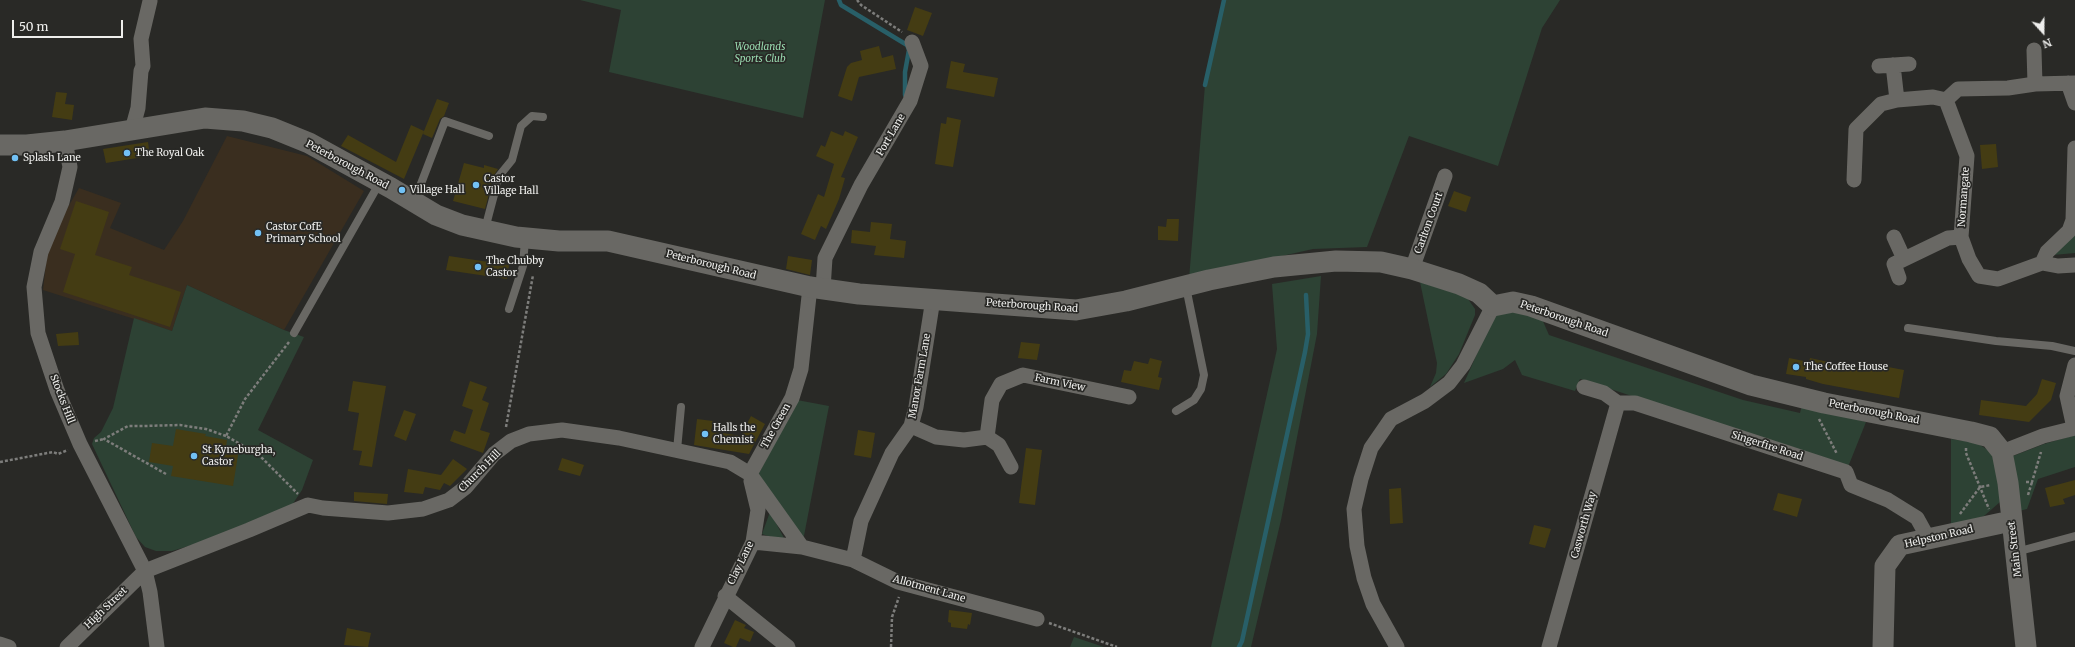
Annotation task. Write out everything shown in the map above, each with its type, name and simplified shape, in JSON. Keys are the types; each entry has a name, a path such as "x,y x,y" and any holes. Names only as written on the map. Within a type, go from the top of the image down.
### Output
{"street":[{"path":"132,130 138,108 143,66 141,39 150,1"},
{"name":"Port Lane","path":"816,288 825,258 861,186 910,102 921,66 912,42"},
{"path":"2034,50 2035,84"},
{"path":"1897,100 1886,66 1909,64"},
{"path":"1854,180 1856,129 1881,104 1897,100 1933,97 1946,100 1958,89 2008,88 2035,84 2071,83 2075,102"},
{"name":"Normangate","path":"1946,100 1967,156 1961,237 1969,259 1979,276 1998,279 2042,263 2058,266 2075,265"},
{"name":"Peterborough Road","path":"0,145 27,145 65,141 205,118 243,121 272,128 309,143 436,215 462,225 525,238 559,241 608,241 816,288 859,294 1076,310 1126,301 1274,267 1336,261 1381,262 1412,269 1459,284 1480,293 1492,306 1513,302 1531,306 1751,385 1808,399 1966,431 1990,438 2002,452"},
{"name":"Stocks Hill","path":"65,141 70,167 62,202 41,252 34,287 38,333 57,390 80,444 145,571 150,592 158,647"},
{"path":"2042,263 2047,252 2069,231 2073,220 2075,148"},
{"name":"Carlton Court","path":"1412,269 1445,176"},
{"path":"1894,237 1904,259"},
{"path":"1899,278 1894,264 1948,238 1961,237"},
{"name":"The Green","path":"750,474 792,398 801,369 816,288"},
{"name":"Manor Farm Lane","path":"853,560 861,520 892,454 911,426 916,407 933,299"},
{"path":"1397,647 1372,604 1357,546 1354,509 1360,479 1371,448 1391,419 1425,401 1449,383 1463,365 1492,306"},
{"path":"2002,452 2043,436 2075,428 2067,396 2075,365"},
{"name":"Farm View","path":"987,437 992,400 1001,384 1023,375 1129,397"},
{"path":"1584,387 1604,393 1618,403"},
{"name":"Singerfire Road","path":"1618,403 1635,403 1846,472"},
{"name":"Casworth Way","path":"1549,647 1618,403"},
{"path":"911,426 936,437 964,440 987,437 999,445 1011,467"},
{"name":"Church Hill","path":"308,505 323,508 388,513 423,509 449,500 466,487 494,454 511,441 530,434 562,430 619,438 730,462 750,474"},
{"name":"Main Street","path":"2002,452 2003,522 2015,553 2026,647"},
{"path":"1846,472 1851,485 1888,500 1917,518 1937,536"},
{"path":"750,474 802,547"},
{"name":"Clay Lane","path":"702,647 725,596 753,542 758,510 750,474"},
{"path":"145,571 308,505"},
{"name":"Helpston Road","path":"1883,647 1885,566 1900,545 2003,522"},
{"name":"Allotment Lane","path":"753,542 802,547 853,560 904,584 1036,619"},
{"name":"High Street","path":"67,647 145,571"},
{"path":"725,596 788,647"},
{"path":"0,644 9,647"}],"lane":[{"path":"485,230 499,176 512,160 521,126 532,116 543,117"},
{"path":"414,202 445,121 489,136"},
{"path":"294,333 380,182"},
{"path":"509,309 523,266 525,238"},
{"path":"1176,411 1194,400 1201,389 1204,375 1186,286"},
{"path":"1908,328 1996,341 2052,346 2075,351"},
{"path":"677,450 681,407"},
{"path":"2015,553 2075,536"}],"path":[{"path":"857,0 861,5 903,33 912,42"},
{"path":"506,427 534,270"},
{"path":"226,436 245,399 271,364 286,347 294,333"},
{"path":"1808,399 1846,472"},
{"path":"166,474 104,439 128,426 180,425 206,429 226,436 258,454 282,476 308,505"},
{"path":"1966,431 1966,453 1980,486 2003,522"},
{"path":"0,462 53,452 58,454 80,444"},
{"path":"1937,536 1980,486"},
{"path":"891,647 892,617 904,584"},
{"path":"1036,619 1117,647"}],"shaded area":[{"name":"Castor CofE Primary School","path":"227,136 307,156 364,191 284,330 187,285 172,331 43,290 47,254 64,214 79,188 121,203 110,228 164,250 183,221"}],"green space":[{"name":"Woodlands Sports Club","path":"580,0 825,0 803,118 609,72 621,10"},
{"path":"1224,0 1560,0 1542,28 1498,166 1409,136 1367,247 1313,249 1202,274 1189,279 1205,85"},
{"path":"2075,233 2075,253 2053,255"},
{"path":"1321,276 1317,334 1281,520 1251,647 1211,647 1277,349 1272,284"},
{"path":"1420,282 1466,296 1475,309 1475,315 1459,354 1446,374 1430,387 1436,373 1437,363"},
{"path":"187,285 284,330 304,337 258,430 313,460 302,490 292,505 212,539 172,551 156,551 145,547 136,537 92,444 94,438 101,432 113,408 134,318 172,331"},
{"path":"1511,310 1542,319 1549,335 1743,400 1800,413 1802,405 1866,422 1848,467 1580,379 1575,391 1522,375 1515,360 1503,369 1464,383 1492,320 1498,314"},
{"path":"797,400 829,406 803,541 758,475"},
{"path":"2075,435 2075,467 2038,479 2027,509 2019,511 2013,456 2044,444"},
{"path":"1951,439 1977,443 1991,452 1998,471 2000,502 1984,516 1951,528"},
{"path":"770,512 784,538 777,539 762,534"},
{"path":"1074,637 1104,647 1070,647"}],"building":[{"path":"915,7 932,13 923,36 907,30"},
{"path":"879,46 882,58 893,55 896,69 859,77 852,101 838,96 847,67 851,63 862,60 860,51"},
{"path":"951,61 965,64 963,72 998,78 994,97 946,88"},
{"path":"56,92 67,93 65,104 74,105 72,120 52,117"},
{"path":"437,99 449,103 432,138 423,134"},
{"path":"947,117 961,120 953,167 935,164 941,123 946,124"},
{"path":"411,125 424,131 404,179 341,146 348,135 396,162"},
{"path":"831,131 843,136 845,131 858,137 841,177 845,178 839,199 826,229 821,226 815,240 801,234 818,194 824,197 834,164 816,156 821,145 825,147"},
{"name":"The Royal Oak","path":"148,142 150,156 106,163 103,149"},
{"path":"1996,144 1998,167 1982,169 1980,145"},
{"name":"Castor Village Hall","path":"464,163 484,168 484,165 498,169 494,175 485,209 453,201"},
{"path":"1454,191 1471,197 1466,212 1448,206"},
{"path":"76,201 109,212 95,255 132,267 129,275 181,292 170,327 63,292 75,254 60,249"},
{"path":"1167,219 1179,219 1178,241 1158,240 1158,226 1166,227"},
{"path":"871,222 892,224 890,239 906,241 904,258 874,255 876,246 851,243 852,230 870,232"},
{"name":"The Chubby Castor","path":"449,256 509,265 507,279 446,270"},
{"path":"788,256 812,260 810,275 786,269"},
{"path":"78,332 79,345 58,346 56,334"},
{"path":"1021,342 1040,344 1037,360 1018,358"},
{"path":"1150,358 1162,361 1158,377 1162,378 1159,390 1121,382 1124,370 1131,371 1134,361 1148,364"},
{"path":"1789,358 1809,362 1810,358 1866,370 1867,363 1904,370 1899,398 1823,384 1806,379 1806,377 1786,374"},
{"path":"2042,379 2056,383 2051,400 2029,422 1979,415 1981,400 2026,406 2037,394"},
{"path":"353,381 386,386 372,467 359,465 362,451 353,450 359,413 348,411"},
{"path":"470,381 487,387 482,400 489,403 480,430 490,433 483,453 450,441 454,430 465,434 473,410 462,406"},
{"path":"404,410 416,414 406,441 394,436"},
{"path":"751,416 765,424 749,454 694,445 697,419 713,421 711,431 741,436"},
{"name":"St Kyneburgha, Castor","path":"176,429 206,434 205,436 227,440 226,447 239,449 233,486 171,476 173,466 149,462 152,443 173,446"},
{"path":"858,430 875,433 871,458 854,455"},
{"path":"1026,448 1042,450 1035,505 1019,503"},
{"path":"562,458 584,465 580,476 558,470"},
{"path":"453,459 467,469 450,486 444,483 440,490 425,487 423,494 404,492 408,469 441,475"},
{"path":"2075,480 2075,495 2063,499 2065,504 2050,507 2045,488"},
{"path":"1401,488 1403,523 1390,524 1389,489"},
{"path":"354,492 388,494 387,504 354,501"},
{"path":"1778,493 1802,499 1797,517 1773,510"},
{"path":"1534,525 1551,529 1545,548 1529,544"},
{"path":"949,610 972,613 970,625 968,624 967,629 951,627 951,623 948,622"},
{"path":"735,620 746,625 744,628 754,632 750,642 740,638 736,647 733,647 724,643"},
{"path":"347,628 371,633 368,647 344,645"}],"waterway":[{"path":"839,0 841,5 907,45 909,50 905,72 905,95"},
{"path":"1205,85 1224,0"},
{"path":"1239,647 1242,641 1305,352 1308,334 1306,295"}],"place":[{"name":"The Royal Oak","path":"127,153"},
{"name":"Splash Lane","path":"15,158"},
{"name":"Castor Village Hall","path":"476,185"},
{"name":"Village Hall","path":"402,190"},
{"name":"Castor CofE Primary School","path":"258,233"},
{"name":"The Chubby Castor","path":"478,267"},
{"name":"The Coffee House","path":"1796,367"},
{"name":"Halls the Chemist","path":"705,434"},
{"name":"St Kyneburgha, Castor","path":"194,456"}]}
